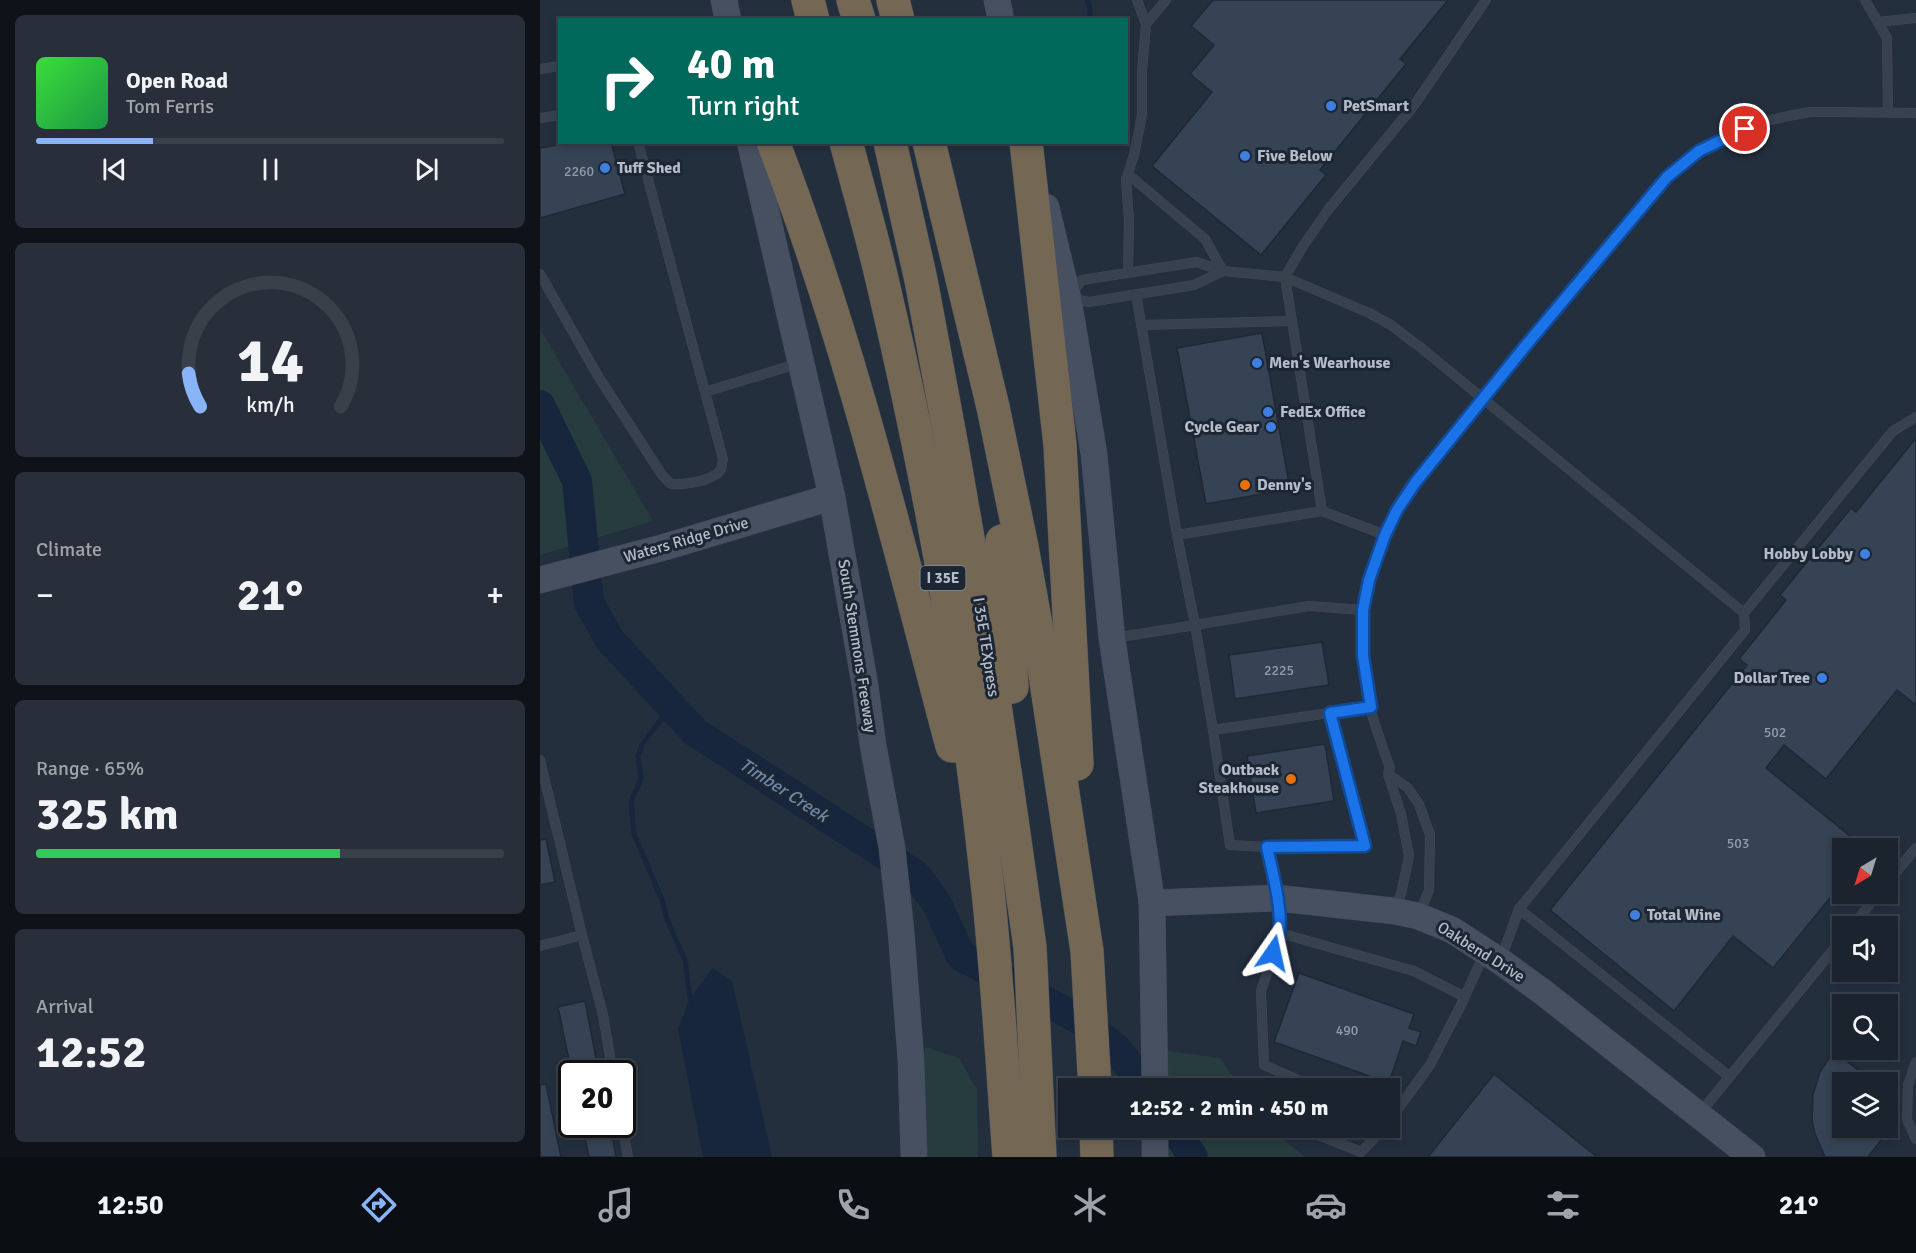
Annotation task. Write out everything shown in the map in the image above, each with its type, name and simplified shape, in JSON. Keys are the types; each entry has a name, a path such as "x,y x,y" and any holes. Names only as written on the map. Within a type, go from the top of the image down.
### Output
{"highway":[{"path":"808,0 812,18"},
{"path":"828,0 832,18"},
{"path":"854,0 858,18"},
{"path":"893,0 898,18"},
{"path":"774,144 812,246 855,386 986,873"},
{"name":"I 35E","path":"847,144 884,286 926,482 962,686 986,873 1008,1157"},
{"path":"856,144 884,286"},
{"name":"I 35E TEXpress","path":"890,144 923,292 980,608 1008,792 1029,947 1040,1157"},
{"path":"929,144 993,407 1022,547 1045,675 1087,951"},
{"path":"1028,144 1060,445 1094,1078"},
{"path":"993,407 1029,947"},
{"path":"1096,1138 1097,1157"}],"main road":[{"path":"724,0 728,18"},
{"path":"997,0 1001,18"},
{"name":"South Stemmons Freeway","path":"750,144 832,497 892,848 911,1060 914,1157"},
{"path":"1029,144 1068,298 1094,454 1112,639 1152,903 1155,1078"},
{"name":"Waters Ridge Drive","path":"540,580 665,547 832,497"},
{"name":"Oakbend Drive","path":"1152,903 1277,898 1406,913 1452,930 1544,993 1752,1157"},
{"path":"1155,1138 1155,1157"}],"lane":[{"path":"1128,272 1129,219 1126,179 1129,176 1142,114 1142,71 1146,24 1137,0"},
{"path":"1146,24 1166,0"},
{"path":"1322,511 1285,278 1303,246 1328,210 1415,104 1486,0"},
{"path":"1866,0 1887,38 1888,112"},
{"path":"1878,22 1916,18"},
{"path":"540,69 558,66"},
{"path":"1406,913 1401,894 1409,856 1401,814 1371,707 1363,651 1363,610 1369,580 1385,535 1397,510 1415,483 1482,398 1663,181 1699,151 1751,126 1810,112 1916,113"},
{"path":"540,118 558,116"},
{"path":"540,274 598,376 670,484 683,485 712,477 721,470 723,459 639,144"},
{"path":"1129,176 1205,238 1223,271"},
{"path":"1223,271 1194,285 1089,302 1068,298 1082,280 1197,262 1223,271 1285,278 1369,313 1391,325 1744,613"},
{"path":"1136,294 1213,730 1230,845 1365,846 1330,713"},
{"path":"1141,325 1292,321"},
{"path":"705,392 801,362"},
{"path":"1400,1105 1430,1065 1465,997 1493,956 1519,909 1745,630 1744,613 1893,431 1916,417"},
{"path":"1177,535 1322,511 1385,535"},
{"path":"1112,639 1309,606 1363,610"},
{"path":"1213,730 1371,707"},
{"path":"540,760 603,1015 611,1060"},
{"path":"1388,774 1408,788 1419,804 1430,835 1429,890 1406,913"},
{"path":"1267,847 1277,898 1280,933 1261,992 1264,1065 1294,1078"},
{"path":"1898,870 1916,848"},
{"path":"1861,916 1870,904"},
{"path":"1519,909 1730,1077"},
{"path":"1280,933 1414,971 1465,997"},
{"path":"540,946 582,935"},
{"path":"1698,1115 1832,951"},
{"path":"1916,1062 1908,1085 1907,1120 1916,1139"},
{"path":"624,1138 628,1157"},
{"path":"1326,1138 1361,1152 1374,1138"}],"green space":[{"path":"540,329 653,521 540,555"},
{"path":"925,1047 959,1058 977,1090 978,1157 921,1157"},
{"path":"1167,1051 1220,1058 1234,1078 1167,1078"},
{"path":"1167,1138 1281,1138 1305,1157 1167,1157"}],"water":[{"path":"713,968 732,981 772,1157 703,1157 678,1029 690,998"}],"building":[{"path":"1213,0 1448,0 1400,59 1406,64 1320,170 1326,175 1261,255 1152,166 1212,92 1190,74 1214,45 1191,26"},
{"path":"563,144 612,144 625,194 540,218 540,148"},
{"path":"1262,333 1290,489 1206,504 1177,348"},
{"path":"1916,438 1916,705 1897,690 1826,779 1784,745 1766,768 1852,838 1832,838 1832,895 1773,968 1733,936 1674,1011 1550,910 1747,665 1739,659 1786,600 1780,595 1851,508 1856,512"},
{"path":"1322,642 1329,685 1235,699 1229,655"},
{"name":"Outback Steakhouse","path":"1325,744 1334,801 1256,813 1247,756"},
{"path":"546,839 555,882 540,885 540,840"},
{"path":"1299,973 1414,1014 1409,1028 1421,1032 1416,1046 1403,1041 1391,1078 1375,1078 1274,1042"},
{"path":"585,1001 596,1060 569,1060 558,1007"},
{"path":"1832,1054 1832,1060 1845,1060 1860,1072 1832,1072 1832,1138 1883,1138 1868,1157 1825,1157 1815,1134 1812,1120 1813,1095 1820,1072"},
{"path":"1494,1074 1597,1157 1428,1157"},
{"path":"546,1084 561,1157 540,1157 540,1085"},
{"path":"585,1138 612,1138 616,1157 589,1157"}],"waterway":[{"path":"1087,0 1090,18"},
{"name":"Timber Creek","path":"540,405 577,481 589,603 610,640 695,732 916,875 937,904 961,956 1084,1022 1118,1050 1138,1078"},
{"path":"671,706 642,745 638,756 641,779 631,801 634,834 685,960 690,998"},
{"name":"Timber Creek","path":"1181,1138 1193,1157"}],"place":[{"name":"PetSmart","path":"1331,106"},
{"name":"Five Below","path":"1245,156"},
{"name":"Tuff Shed","path":"605,168"},
{"name":"Men's Wearhouse","path":"1257,363"},
{"name":"FedEx Office","path":"1268,412"},
{"name":"Cycle Gear","path":"1271,427"},
{"name":"Denny's","path":"1245,485"},
{"name":"Hobby Lobby","path":"1865,554"},
{"name":"Dollar Tree","path":"1822,678"},
{"name":"Outback Steakhouse","path":"1291,779"},
{"name":"Total Wine","path":"1635,915"}],"route":[{"path":"1273,953 1280,933 1277,898 1267,847 1365,846 1330,713 1371,707 1364,671 1363,610 1377,555 1397,510 1415,483 1482,398 1667,177 1699,151 1745,129"}]}
